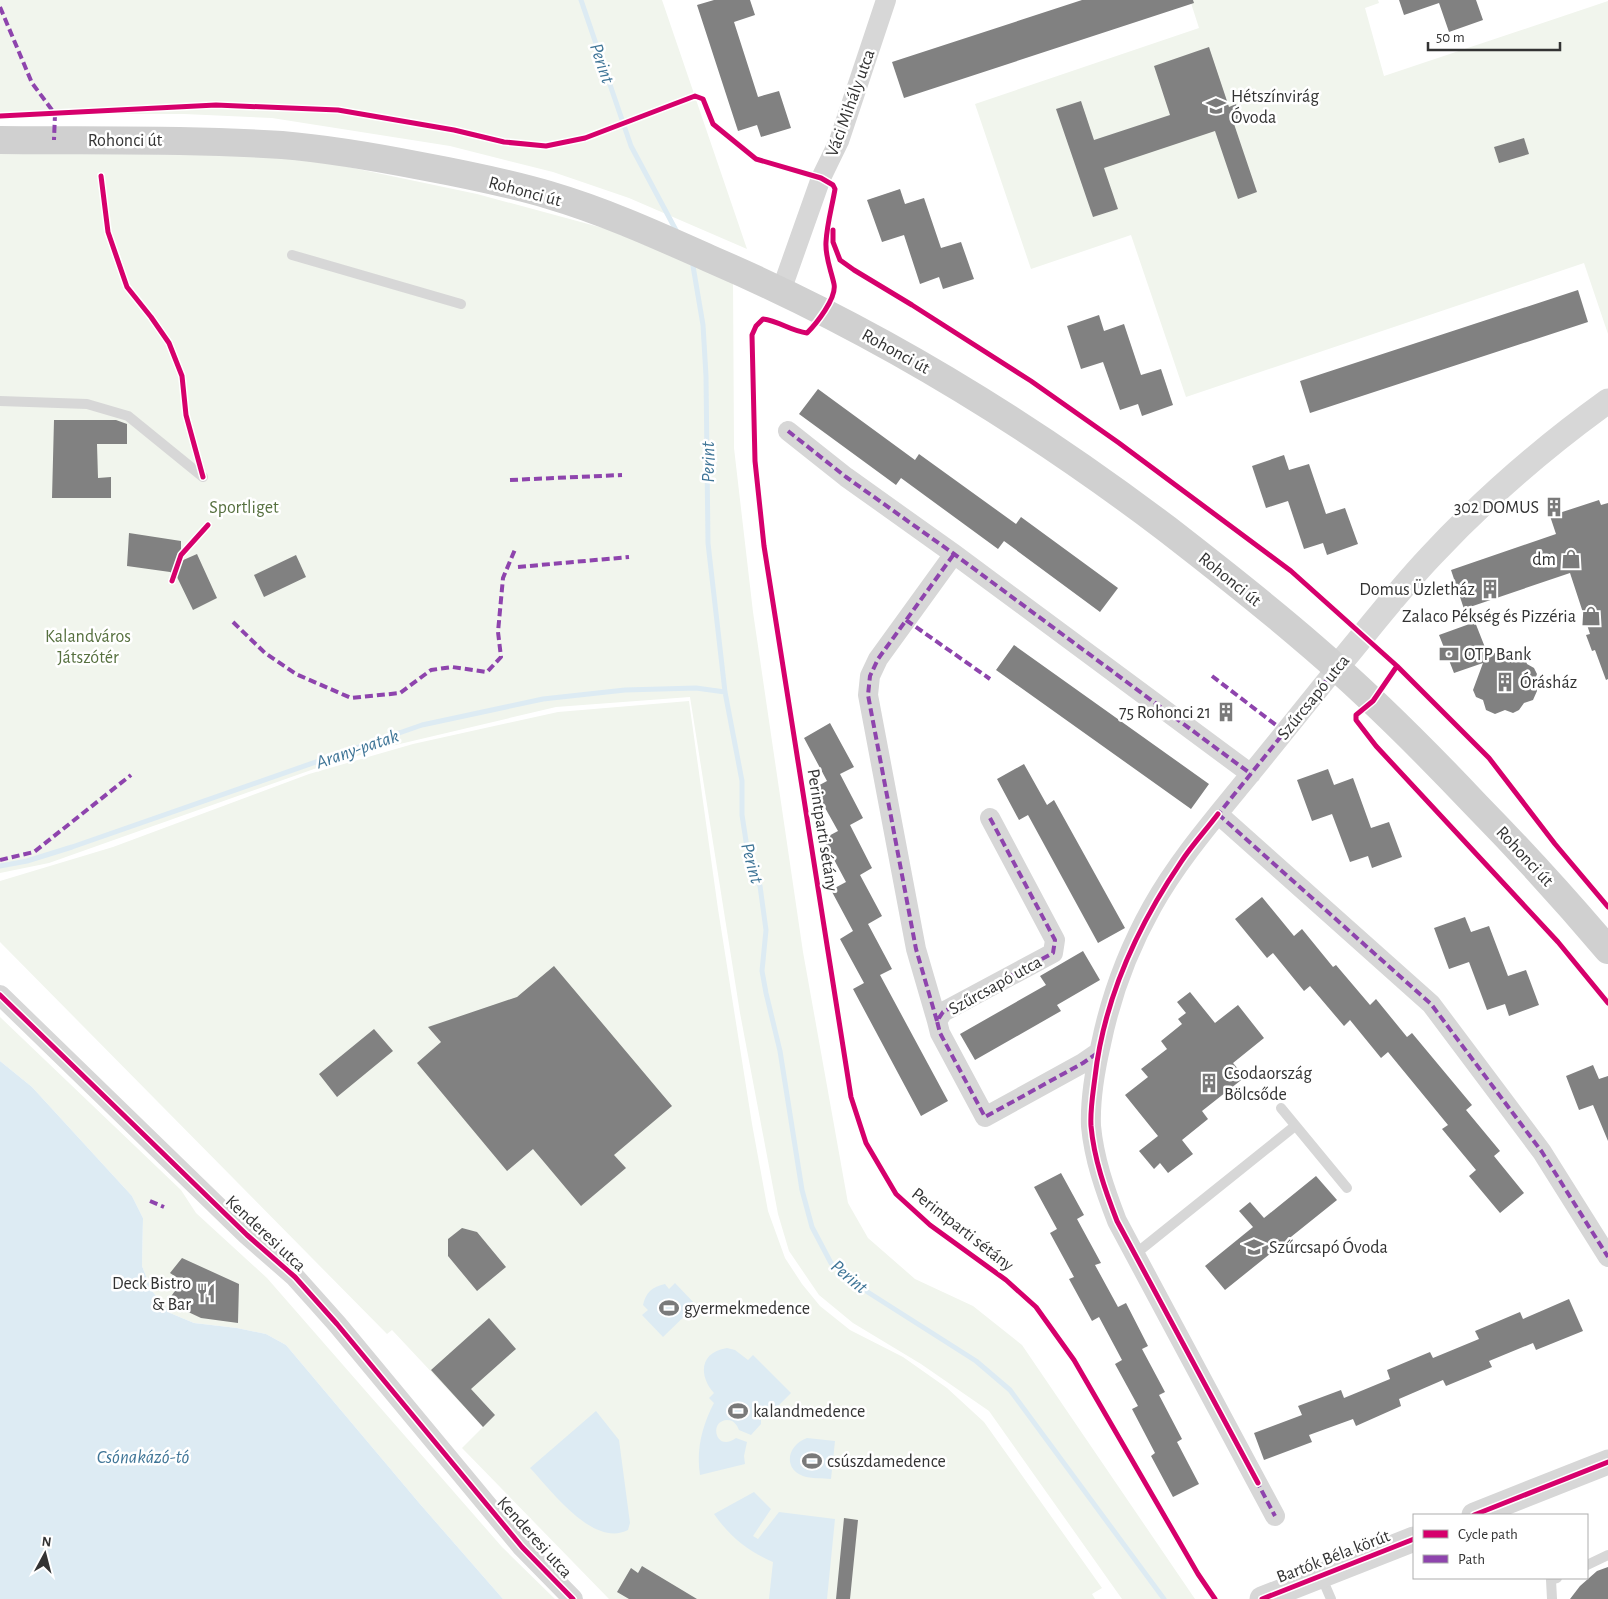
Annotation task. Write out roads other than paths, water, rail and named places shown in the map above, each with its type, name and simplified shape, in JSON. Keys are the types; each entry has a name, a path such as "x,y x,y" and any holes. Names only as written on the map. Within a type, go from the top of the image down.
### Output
{"main road":[{"name":"Rohonci út","path":"0,140 191,141 296,147 372,157 464,174 549,195 626,222 781,290 848,324 966,390 1046,442 1132,503 1215,566 1312,645 1413,739 1532,862 1608,950"}],"street":[{"name":"Váci Mihály utca","path":"781,290 821,178 839,141 886,0"},
{"name":"Szűrcsapó utca","path":"1275,1516 1134,1255 1103,1187 1095,1152 1091,1115 1099,1052 1106,1017 1116,985 1134,943 1153,906 1182,861 1250,774 1430,557 1475,511 1529,462 1608,401"},
{"path":"788,431 846,477 954,554 1250,774"},
{"path":"937,1022 916,949 868,695 870,676 878,659 954,554"},
{"path":"1218,814 1430,1004 1542,1152 1608,1257"},
{"name":"Szűrcsapó utca","path":"990,818 1055,940 1053,953 943,1012 937,1022 940,1033 985,1117 1083,1063 1099,1052"},
{"name":"Kenderesi utca","path":"0,995 247,1235 295,1277 337,1324 522,1547 573,1599"},
{"path":"1477,1514 1608,1462"},
{"name":"Bartók Béla körút","path":"1262,1599 1413,1539"}],"lane":[{"path":"292,255 461,304"},
{"path":"0,401 88,404 128,416 203,477"},
{"path":"1281,1108 1347,1188"},
{"path":"1134,1255 1295,1126"},
{"path":"1588,1565 1608,1556"},
{"path":"1321,1576 1332,1599"},
{"path":"1552,1599 1551,1580 1554,1579"}],"water":[{"name":"Csónakázó-tó","path":"0,1061 32,1087 132,1196 143,1218 142,1266 152,1291 170,1313 194,1323 237,1328 266,1334 286,1345 503,1599 0,1599"},
{"name":"gyermekmedence","path":"675,1283 696,1305 663,1337 642,1315 648,1310 643,1305 648,1293 653,1289 665,1284 669,1289"},
{"name":"kalandmedence","path":"727,1348 735,1350 748,1360 753,1355 791,1393 777,1407 770,1407 761,1416 761,1424 751,1435 739,1430 732,1421 721,1422 716,1430 719,1439 723,1442 729,1442 736,1438 747,1442 744,1456 745,1464 700,1475 699,1456 701,1438 706,1420 714,1403 709,1398 714,1393 705,1379 704,1365 711,1354"},
{"path":"596,1411 619,1440 630,1523 628,1530 615,1533 601,1531 587,1524 561,1502 530,1468"},
{"name":"csúszdamedence","path":"807,1438 835,1441 831,1479 806,1477 797,1473 792,1468 790,1457 792,1451 800,1441"},
{"path":"754,1492 771,1509 753,1536 758,1539 779,1512 835,1519 827,1599 769,1599 773,1562 755,1553 740,1542 726,1530 714,1514"}],"waterway":[{"name":"Perint","path":"581,0 631,146 678,234"},
{"name":"Perint","path":"692,260 703,325 706,376 708,543 725,692 742,781 742,815 748,854 760,886 766,930 762,971 780,1051 802,1190 812,1227 831,1263 866,1291 976,1361 1010,1390 1164,1599"},
{"name":"Arany-patak","path":"0,866 27,861 72,847 422,725 543,699 625,690 696,688 725,692"}],"place":[{"name":"Hétszínvirág Óvoda","path":"1216,106"},
{"name":"302 DOMUS","path":"1554,507"},
{"name":"dm","path":"1571,559"},
{"name":"Domus Üzletház","path":"1490,589"},
{"name":"Zalaco Pékség és Pizzéria","path":"1591,616"},
{"name":"OTP Bank","path":"1449,654"},
{"name":"Órásház","path":"1505,682"},
{"name":"75 Rohonci 21","path":"1226,712"},
{"name":"Csodaország Bölcsőde","path":"1209,1083"},
{"name":"Szűrcsapó Óvoda","path":"1254,1247"},
{"name":"Deck Bistro & Bar","path":"206,1293"},
{"name":"gyermekmedence","path":"669,1308"},
{"name":"kalandmedence","path":"738,1411"},
{"name":"csúszdamedence","path":"812,1461"}],"park label":[{"name":"Sportliget","path":"244,507"},
{"name":"Kalandváros Játszótér","path":"88,646"}]}
